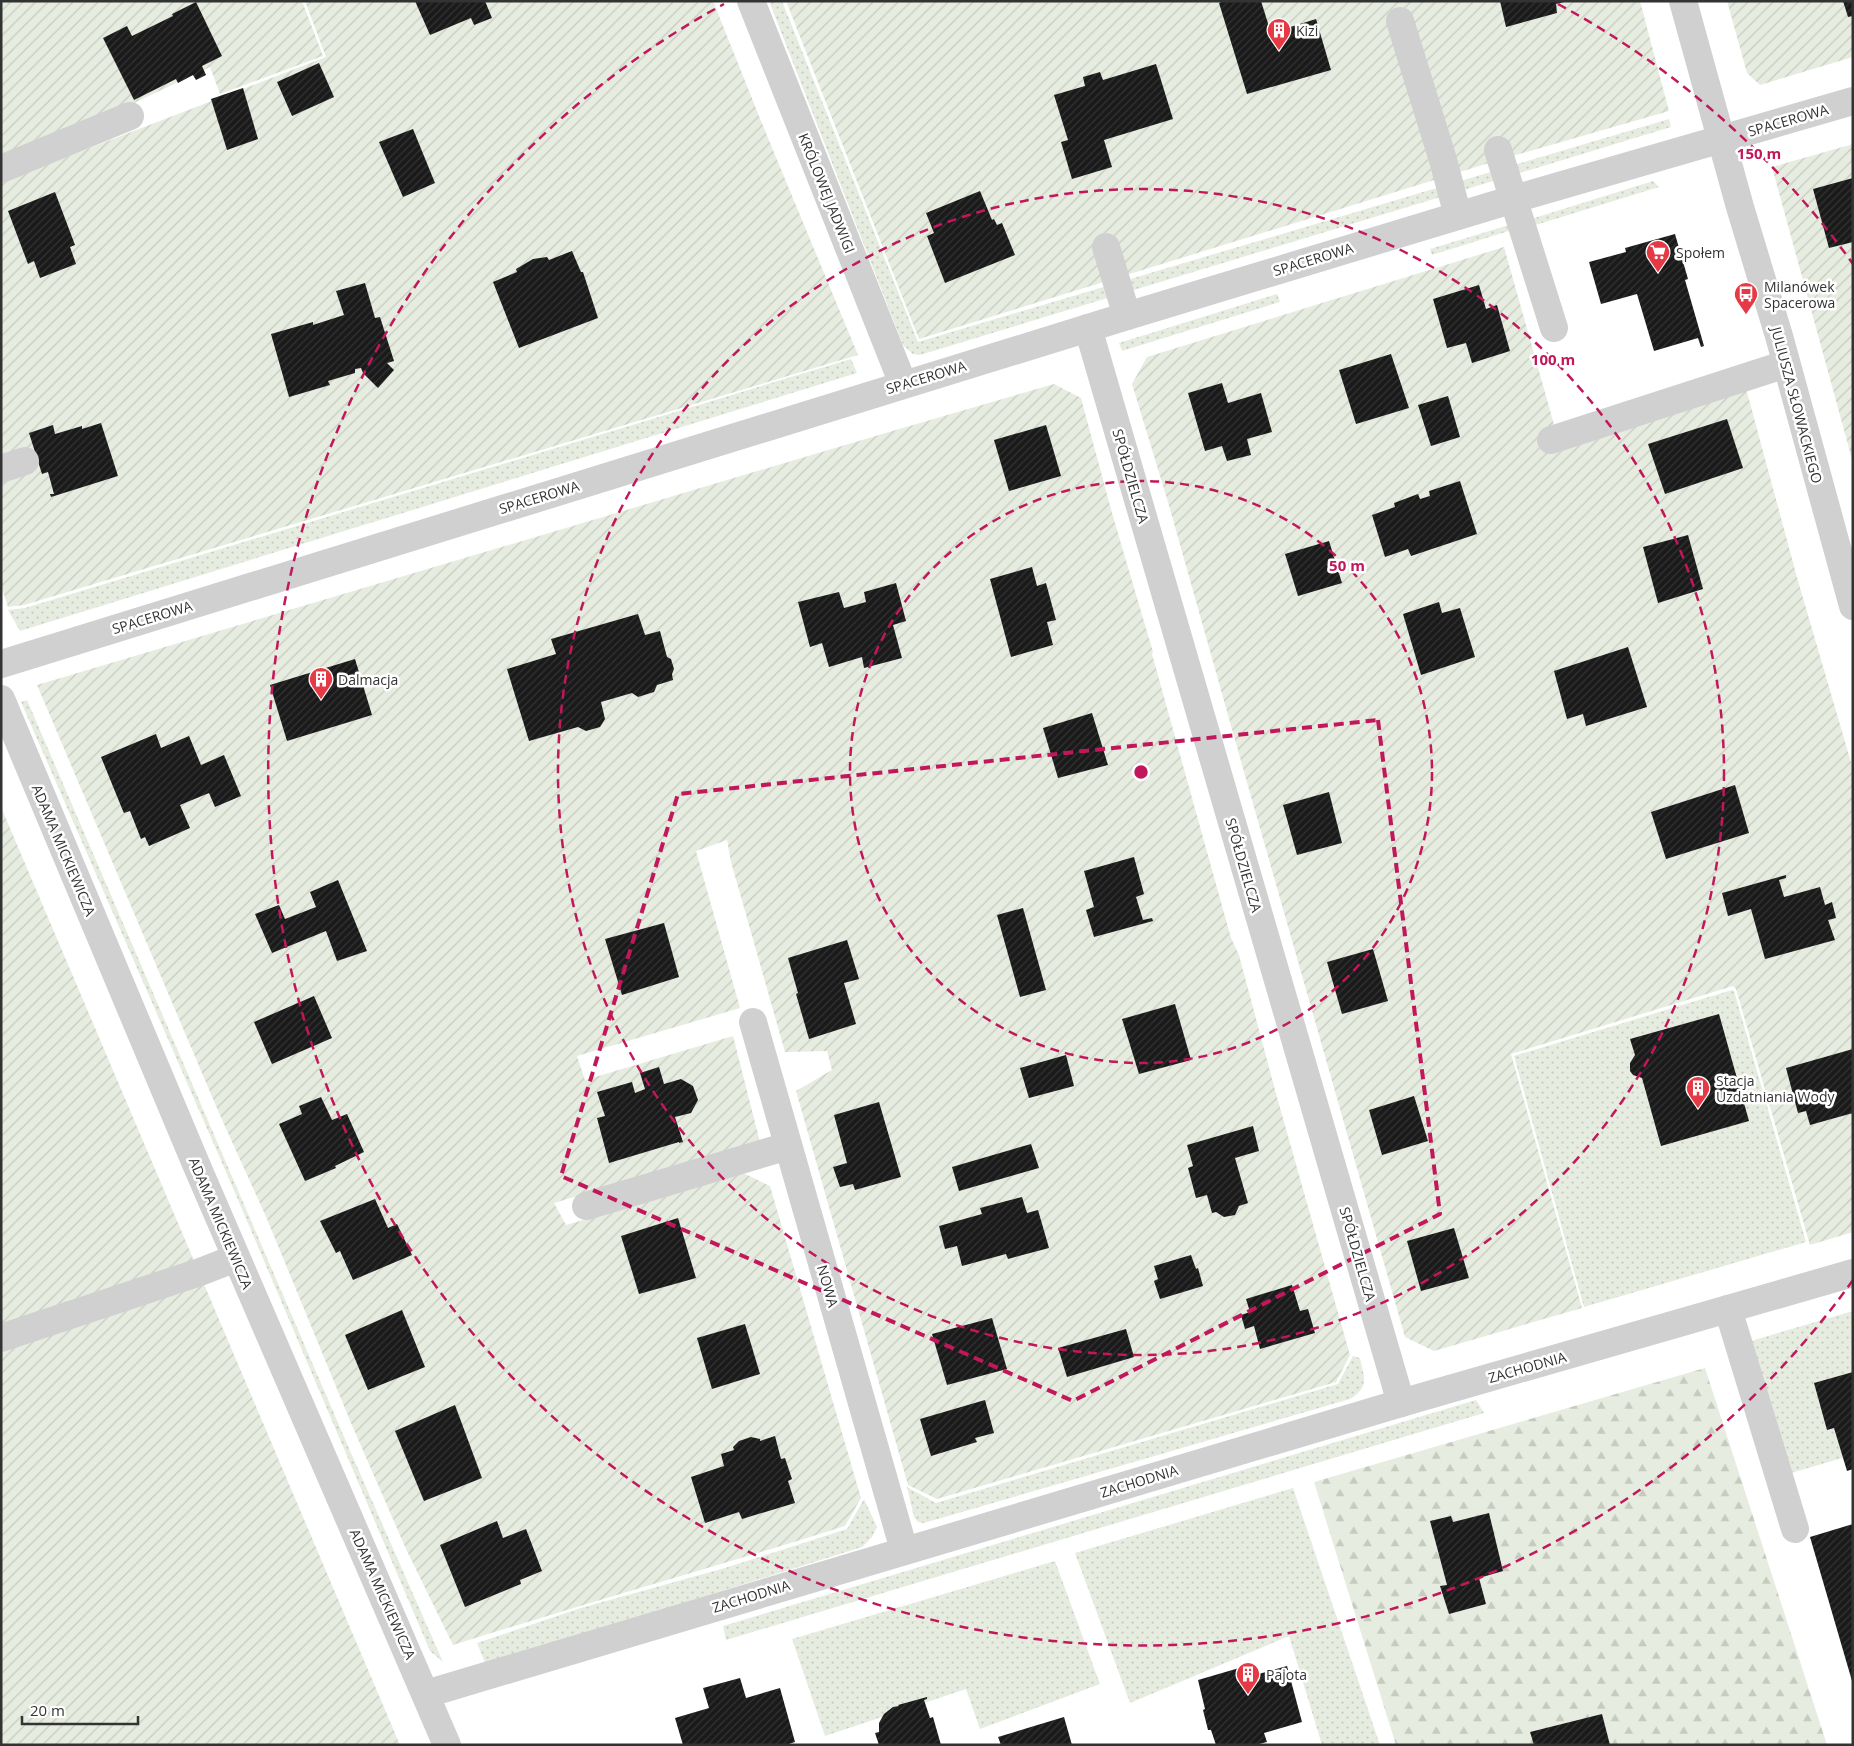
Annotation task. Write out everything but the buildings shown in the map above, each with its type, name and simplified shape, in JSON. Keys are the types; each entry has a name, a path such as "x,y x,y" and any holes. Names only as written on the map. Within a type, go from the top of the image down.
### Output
{"street":[{"name":"KRÓLOWEJ JADWIGI","path":"751,1 903,384"},
{"name":"JULIUSZA SŁOWACKIEGO","path":"1683,1 1853,606"},
{"path":"1400,21 1458,216"},
{"name":"SPACEROWA","path":"1,664 903,384 1514,199 1853,100"},
{"path":"1,169 130,116"},
{"path":"1498,150 1554,328"},
{"path":"1106,247 1127,316"},
{"name":"SPÓŁDZIELCZA","path":"1088,328 1401,1403"},
{"path":"1551,440 1786,364"},
{"name":"ADAMA MICKIEWICZA","path":"1,699 236,1258 447,1745"},
{"name":"NOWA","path":"753,1022 904,1550"},
{"path":"586,1206 788,1146"},
{"path":"1,1338 200,1272 236,1258"},
{"name":"ZACHODNIA","path":"426,1694 1401,1403 1853,1273"},
{"path":"1728,1309 1795,1529"}],"highlighted area":[{"path":"1378,720 1440,1214 1073,1401 561,1176 678,794"}],"green space":[{"path":"1,1 302,1 323,56 220,94 210,67 132,104 1,154"},
{"path":"305,1 713,1 858,355 24,605 8,607 1,585 1,182 326,57"},
{"path":"769,1 782,1 918,342 1669,119 1671,127 920,355 913,354 903,345"},
{"path":"786,1 1640,1 1669,111 1502,159 919,339"},
{"path":"1727,1 1853,1 1853,57 1760,85 1747,73"},
{"path":"1853,144 1853,463 1772,167"},
{"path":"1653,181 1659,187 1529,227 1528,220"},
{"path":"1509,225 1515,229 1432,255 1430,249"},
{"path":"1504,247 1555,428 1740,366 1798,581 1853,769 1853,1232 1810,1245 1736,989 1733,986 1511,1054 1582,1308 1434,1351 1405,1337 1168,502 1132,384 1147,357"},
{"path":"1277,294 1280,302 1122,351 1119,343"},
{"path":"851,359 857,373 20,631 8,610 25,608"},
{"path":"1054,384 1081,398 1231,938 1239,955 1350,1355 1336,1382 937,1499 908,1485 796,1091 832,1070 827,1051 785,1052 731,862 727,840 696,851 740,1008 577,1056 585,1080 733,1036 760,1142 554,1203 566,1225 743,1173 770,1186 861,1498 845,1526 453,1645 406,1549 351,1423 267,1219 219,1113 37,685"},
{"path":"27,700 443,1662 430,1651 236,1195 21,702"},
{"path":"1,807 400,1745 1,1745"},
{"path":"1732,990 1734,991 1806,1242 1584,1307 1514,1056"},
{"path":"1853,1311 1853,1469 1849,1456 1791,1473 1751,1341"},
{"path":"1353,1356 1360,1358 1364,1381 1361,1390 1350,1399 924,1523 918,1522 914,1517 907,1487 936,1503 1338,1384"},
{"path":"1705,1368 1827,1745 1396,1745 1314,1482"},
{"path":"1476,1400 1484,1413 726,1640 723,1626"},
{"path":"1293,1488 1380,1745 1322,1745 1289,1636 1130,1703 1075,1553"},
{"path":"864,1499 877,1527 872,1537 862,1547 486,1665 477,1643 581,1608 725,1568 847,1529"},
{"path":"1055,1561 1100,1684 980,1729 966,1689 825,1736 792,1639"}],"place":[{"name":"Kizi","path":"1279,51"},
{"name":"Społem","path":"1658,273"},
{"name":"Milanówek Spacerowa","path":"1746,315"},
{"name":"Dalmacja","path":"321,700"},
{"name":"Stacja Uzdatniania Wody","path":"1698,1109"},
{"name":"Pajota","path":"1248,1695"}]}
